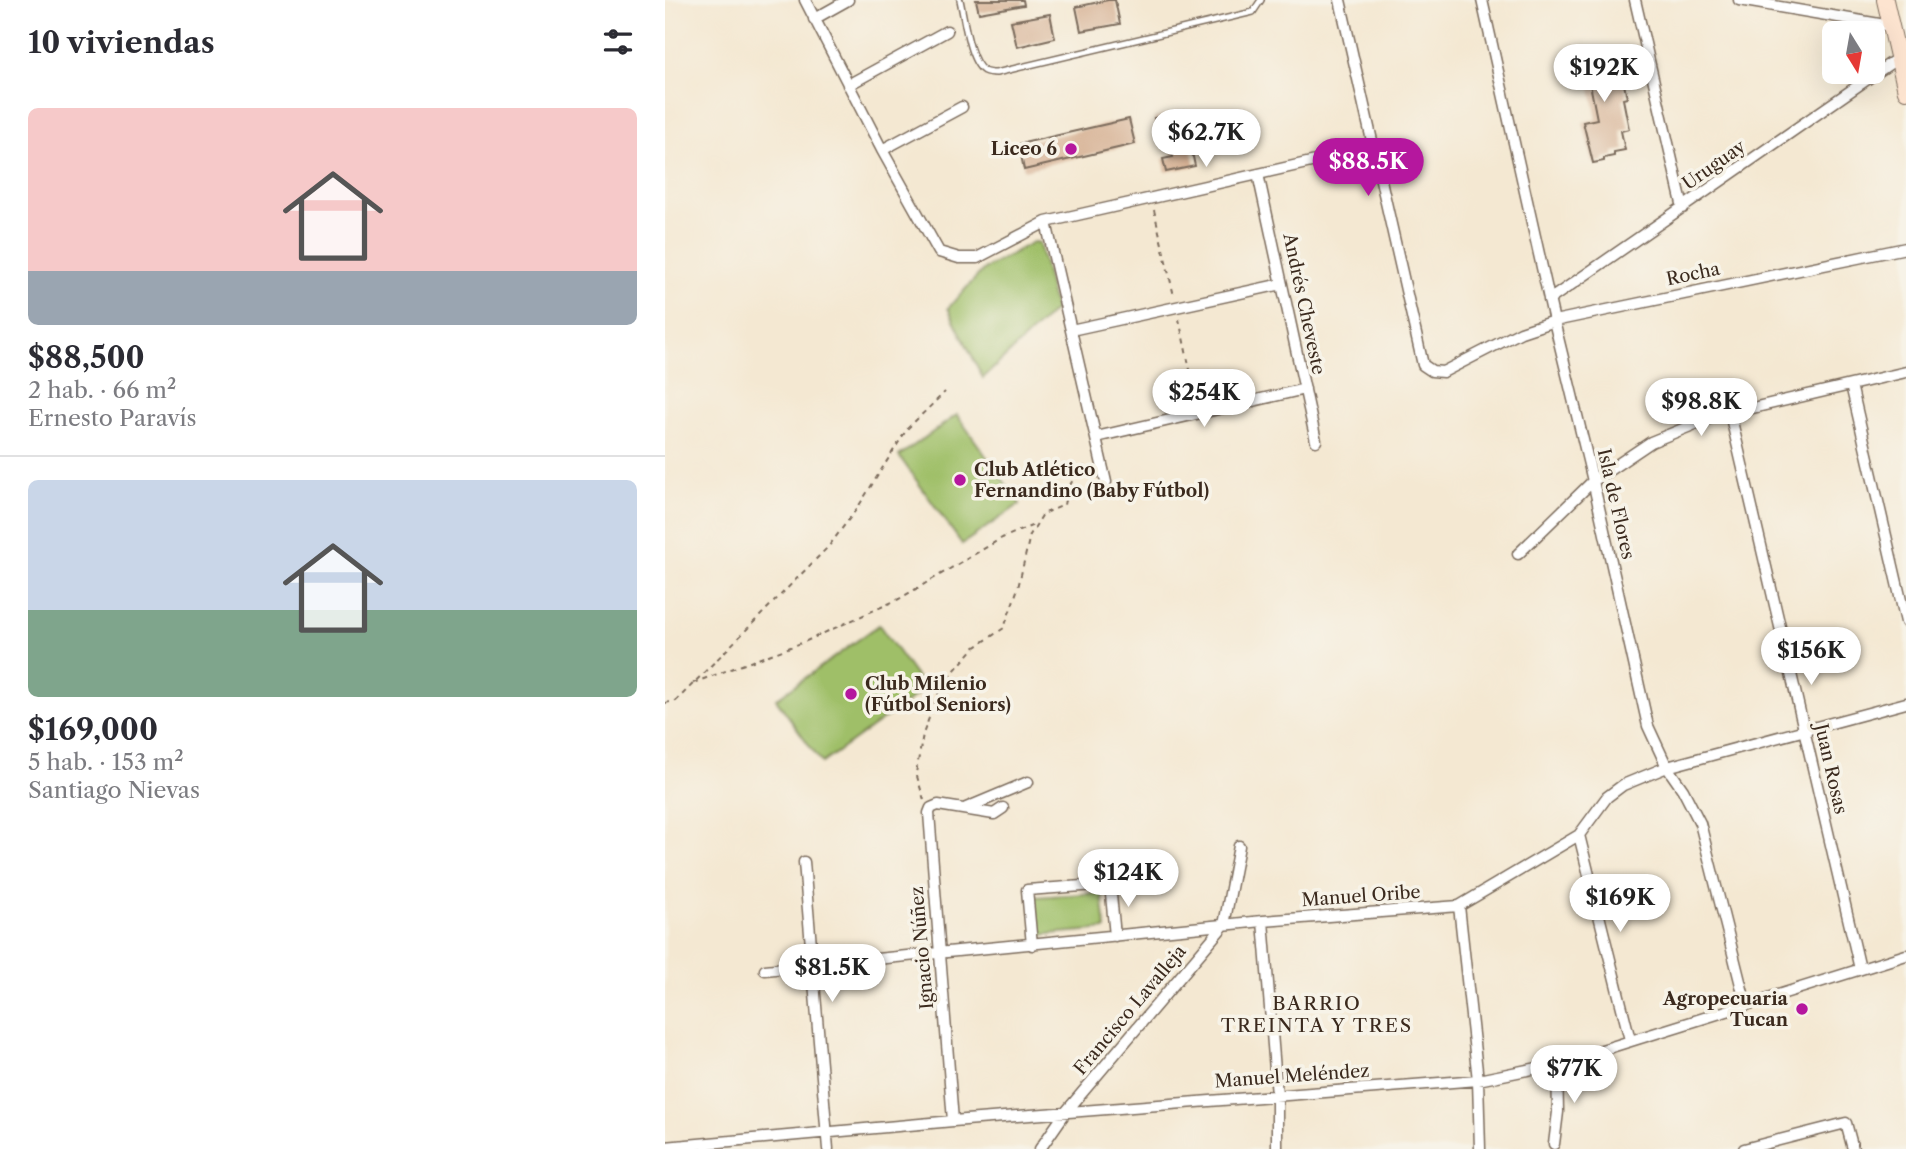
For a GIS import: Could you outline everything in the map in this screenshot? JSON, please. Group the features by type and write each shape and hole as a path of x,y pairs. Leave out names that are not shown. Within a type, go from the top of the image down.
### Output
{"street":[{"path":"804,0 939,252 959,258 977,258 1046,222 1373,148 1341,0"},
{"path":"814,19 848,0"},
{"name":"Isla de Flores","path":"1482,0 1648,726 1667,767 1700,822 1746,1005"},
{"path":"1635,0 1683,208"},
{"path":"1738,0 1891,26"},
{"path":"1885,0 1906,91"},
{"path":"848,85 947,31"},
{"name":"Uruguay","path":"1549,300 1898,58"},
{"path":"882,150 962,107"},
{"name":"Rocha","path":"1373,148 1423,365 1431,370 1443,372 1490,346 1554,321 1906,247"},
{"name":"Andrés Cheveste","path":"1258,174 1317,441"},
{"path":"1046,222 1106,481"},
{"path":"1071,330 1282,284"},
{"path":"1518,554 1593,481 1651,442 1710,418 1906,372"},
{"path":"1851,385 1906,622"},
{"path":"1096,437 1305,389"},
{"name":"Juan Rosas","path":"1730,413 1860,969"},
{"name":"Manuel Oribe","path":"765,971 1263,921 1459,906 1579,835 1607,797 1623,785 1667,767 1906,703"},
{"path":"966,808 1028,782"},
{"path":"929,813 931,808 938,805 994,814 1003,808"},
{"name":"Ignacio Núñez","path":"929,813 954,1121"},
{"path":"1579,835 1630,1040"},
{"name":"Francisco Lavalleja","path":"1040,1149 1065,1113 1224,925 1239,846"},
{"path":"804,862 828,1149"},
{"path":"1032,945 1027,890 1110,884 1115,936"},
{"path":"1459,906 1478,1080 1481,1149"},
{"path":"1263,921 1277,1095 1277,1149"},
{"name":"Manuel Meléndez","path":"665,1147 954,1121 1478,1080 1557,1064 1906,955"},
{"path":"1554,1144 1558,1112 1557,1064"},
{"path":"1744,1149 1846,1123 1853,1149"}],"lane":[{"path":"960,0 969,41 978,64 985,72 996,73 1253,12 1261,0"}],"path":[{"path":"665,703 677,701 829,546 908,429 945,392"},
{"path":"929,813 915,773 923,734 941,686 974,648 1004,628 1019,588 1030,535 1043,514 1064,505 1066,488 1079,471 1100,454"},
{"path":"691,684 804,642 899,599 1002,538 1037,524"}],"green space":[{"path":"1033,242 1039,243 1055,310 983,378 948,308 983,270"},
{"name":"Club Atlético Fernandino (Baby Fútbol)","path":"957,415 1020,504 962,544 899,456"},
{"name":"Club Milenio (Fútbol Seniors)","path":"879,625 925,689 822,763 776,699"},
{"path":"1102,893 1106,929 1038,935 1034,897"}],"building":[{"path":"976,0 1023,0 1024,5 979,13"},
{"path":"1115,0 1120,24 1081,31 1076,7"},
{"path":"1050,14 1055,38 1017,47 1011,21"},
{"path":"1582,52 1618,57 1627,98 1623,99 1629,129 1621,131 1625,150 1614,152 1614,156 1604,158 1604,161 1593,163 1583,122 1597,119 1589,79 1574,83 1571,67 1584,64"},
{"path":"1183,111 1195,166 1166,172 1163,159 1173,157 1169,139 1159,141 1154,118"},
{"path":"1129,119 1135,144 1024,170 1019,144"}],"place":[{"name":"Liceo 6","path":"1071,149"},
{"name":"Club Atlético Fernandino (Baby Fútbol)","path":"960,480"},
{"name":"Club Milenio (Fútbol Seniors)","path":"851,694"},
{"name":"Agropecuaria Tucan","path":"1802,1009"}],"district":[{"name":"BARRIO TREINTA Y TRES","path":"1317,1014"}]}
